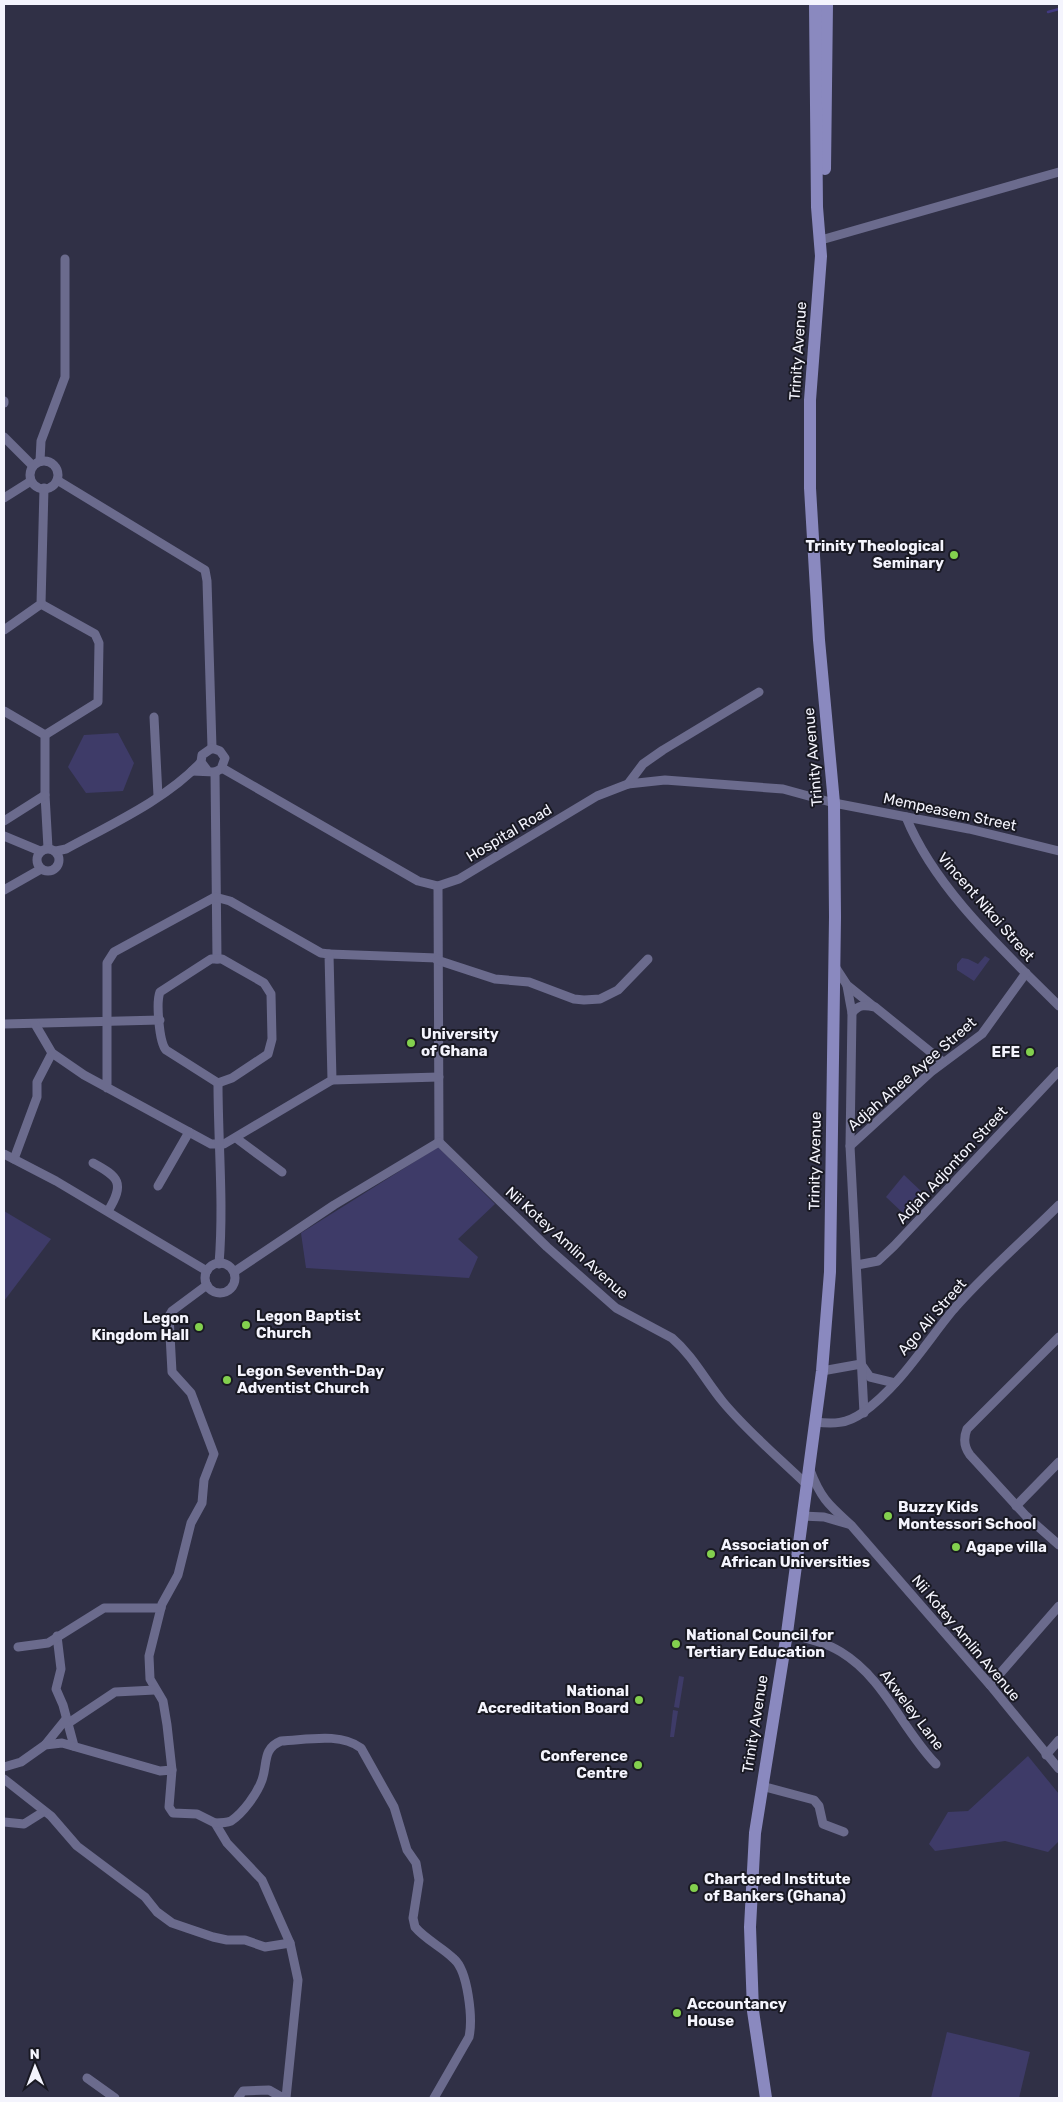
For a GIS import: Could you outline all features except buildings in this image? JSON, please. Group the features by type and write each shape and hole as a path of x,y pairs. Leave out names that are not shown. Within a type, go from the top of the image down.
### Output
{"street":[{"name":"Trinity Avenue","path":"766,2098 753,2011 750,1927 755,1833 786,1633 822,1371 830,1272 834,803 819,640 811,496 810,400 821,240 815,4"},
{"name":"Trinity Avenue","path":"819,218 825,190 826,4"},
{"path":"821,240 1059,172"},
{"path":"36,464 47,461 54,465 58,472 57,480 52,486 44,488 37,486 31,481 30,473 36,464 41,441 65,377 65,259"},
{"path":"4,437 36,464"},
{"path":"57,480 205,570 208,581 212,748"},
{"path":"4,498 31,481"},
{"path":"41,604 44,488"},
{"path":"4,630 41,604"},
{"path":"41,604 96,634 100,643 98,702 45,735"},
{"path":"628,784 643,764 650,759 759,692"},
{"path":"4,711 45,735"},
{"path":"154,717 158,796"},
{"path":"39,866 46,871 54,869 45,795 45,735"},
{"path":"4,836 51,852 66,849 158,796 192,772 201,762 204,752 212,748"},
{"path":"212,748 223,754 217,768 215,897 217,959"},
{"path":"201,762 232,772 418,881 438,886 439,1142 334,1205 234,1272"},
{"path":"192,772 217,768"},
{"name":"Hospital Road","path":"438,886 459,878 597,796 628,784 665,780 703,781 783,789 834,803"},
{"path":"4,821 45,795"},
{"name":"Mempeasem Street","path":"834,803 906,816 1059,851"},
{"name":"Vincent Nikoi Street","path":"906,816 924,857 968,911 1059,1006"},
{"path":"4,890 29,875 51,852"},
{"path":"107,1088 107,963 110,956 114,952 215,897 230,901 321,954 437,959 495,979 528,982 574,999 600,998 618,990 648,959"},
{"path":"329,954 332,1080"},
{"path":"211,959 217,959 264,983 269,988 271,994 272,1039 268,1054 232,1078 218,1083 162,1046 160,1020 159,996 164,987 211,959"},
{"path":"834,965 847,985 854,1010 850,1146 864,1413"},
{"name":"Adjah Ahee Ayee Street","path":"850,1146 943,1062 982,1034 1026,973"},
{"path":"847,985 943,1062"},
{"path":"854,1010 866,1005 875,1007"},
{"path":"4,1024 106,1023 160,1020"},
{"path":"35,1024 52,1053 84,1076 218,1146 236,1138 332,1080 439,1077"},
{"path":"14,1159 37,1098 37,1082 52,1053"},
{"name":"Adjah Adjonton Street","path":"857,1265 878,1260 894,1246 1059,1072"},
{"path":"218,1083 218,1146 222,1221 219,1264"},
{"path":"158,1186 189,1132"},
{"path":"236,1138 282,1172"},
{"name":"Nii Kotey Amlin Avenue","path":"439,1142 547,1247 616,1308 672,1338 679,1344 726,1406 806,1484"},
{"path":"4,1154 108,1211 208,1271"},
{"path":"93,1163 115,1176 118,1181 117,1192 108,1211"},
{"name":"Ago Ali Street","path":"815,1422 833,1424 850,1421 864,1413 894,1383 955,1308 1059,1205"},
{"path":"219,1264 228,1266 234,1272 233,1286 226,1292 213,1291 207,1284 208,1271 219,1264"},
{"path":"207,1284 172,1311 169,1316 172,1372 191,1393 214,1454 204,1480 202,1503 191,1523 178,1575 161,1608 149,1656 150,1679 164,1705 172,1770 169,1807 173,1813 198,1814 215,1823 227,1843 262,1880 290,1943 298,1980 285,2098 266,2090 243,2091 238,2098"},
{"path":"1059,1337 967,1429 964,1436 966,1449 970,1455 1016,1506 1059,1545"},
{"path":"822,1371 862,1364"},
{"path":"862,1364 870,1377 894,1383"},
{"path":"1016,1506 1059,1462"},
{"name":"Nii Kotey Amlin Avenue","path":"808,1465 818,1492 851,1525 990,1685 1059,1770"},
{"path":"802,1516 824,1518 851,1525"},
{"path":"990,1685 1059,1606"},
{"path":"18,1647 41,1645 104,1608 161,1608"},
{"name":"Akweley Lane","path":"786,1633 832,1647 852,1659 876,1682 923,1751 936,1764"},
{"path":"57,1636 61,1669 56,1689 63,1705 74,1746"},
{"path":"4,1767 20,1762 45,1745 67,1722 115,1692 155,1690"},
{"path":"215,1823 229,1822 242,1811 261,1783 267,1752 274,1744 282,1741 331,1738 357,1745 361,1748 394,1807 407,1850 416,1863 419,1880 413,1918 415,1927 455,1959 464,1977 471,2027 469,2037 434,2098"},
{"path":"1046,1755 1059,1740"},
{"path":"45,1745 62,1744 74,1746 160,1771 172,1770"},
{"path":"4,1779 43,1812 51,1816 77,1846 145,1896 157,1912 172,1923 213,1937 227,1940 245,1940 265,1947 290,1943"},
{"path":"762,1786 814,1800 819,1806 823,1824 844,1832"},
{"path":"4,1822 24,1824 43,1812"},
{"path":"87,2078 116,2098"}],"shaded area":[{"path":"118,733 134,763 123,791 86,793 68,767 84,735"},
{"path":"985,956 990,959 974,981 957,970 957,964 962,958 978,964"},
{"path":"438,1147 495,1204 458,1239 478,1257 469,1278 306,1268 301,1233"},
{"path":"904,1175 923,1193 903,1213 886,1197"},
{"path":"4,1211 51,1239 4,1301"},
{"path":"679,1676 684,1677 679,1708 674,1707"},
{"path":"673,1710 678,1711 674,1737 670,1737"},
{"path":"1028,1756 1059,1794 1059,1841 1048,1852 1005,1841 935,1851 929,1844 948,1812 968,1811"},
{"path":"947,2032 1030,2052 1019,2098 931,2098"}],"waterway":[{"path":"1048,12 1059,9"}],"place":[{"name":"Trinity Theological Seminary","path":"954,555"},
{"name":"University of Ghana","path":"411,1043"},
{"name":"EFE","path":"1030,1052"},
{"name":"Legon Baptist Church","path":"246,1325"},
{"name":"Legon Kingdom Hall","path":"199,1327"},
{"name":"Legon Seventh-Day Adventist Church","path":"227,1380"},
{"name":"Buzzy Kids Montessori School","path":"888,1516"},
{"name":"Agape villa","path":"956,1547"},
{"name":"Association of African Universities","path":"711,1554"},
{"name":"National Council for Tertiary Education","path":"676,1644"},
{"name":"National Accreditation Board","path":"639,1700"},
{"name":"Conference Centre","path":"638,1765"},
{"name":"Chartered Institute of Bankers (Ghana)","path":"694,1888"},
{"name":"Accountancy House","path":"677,2013"}]}
